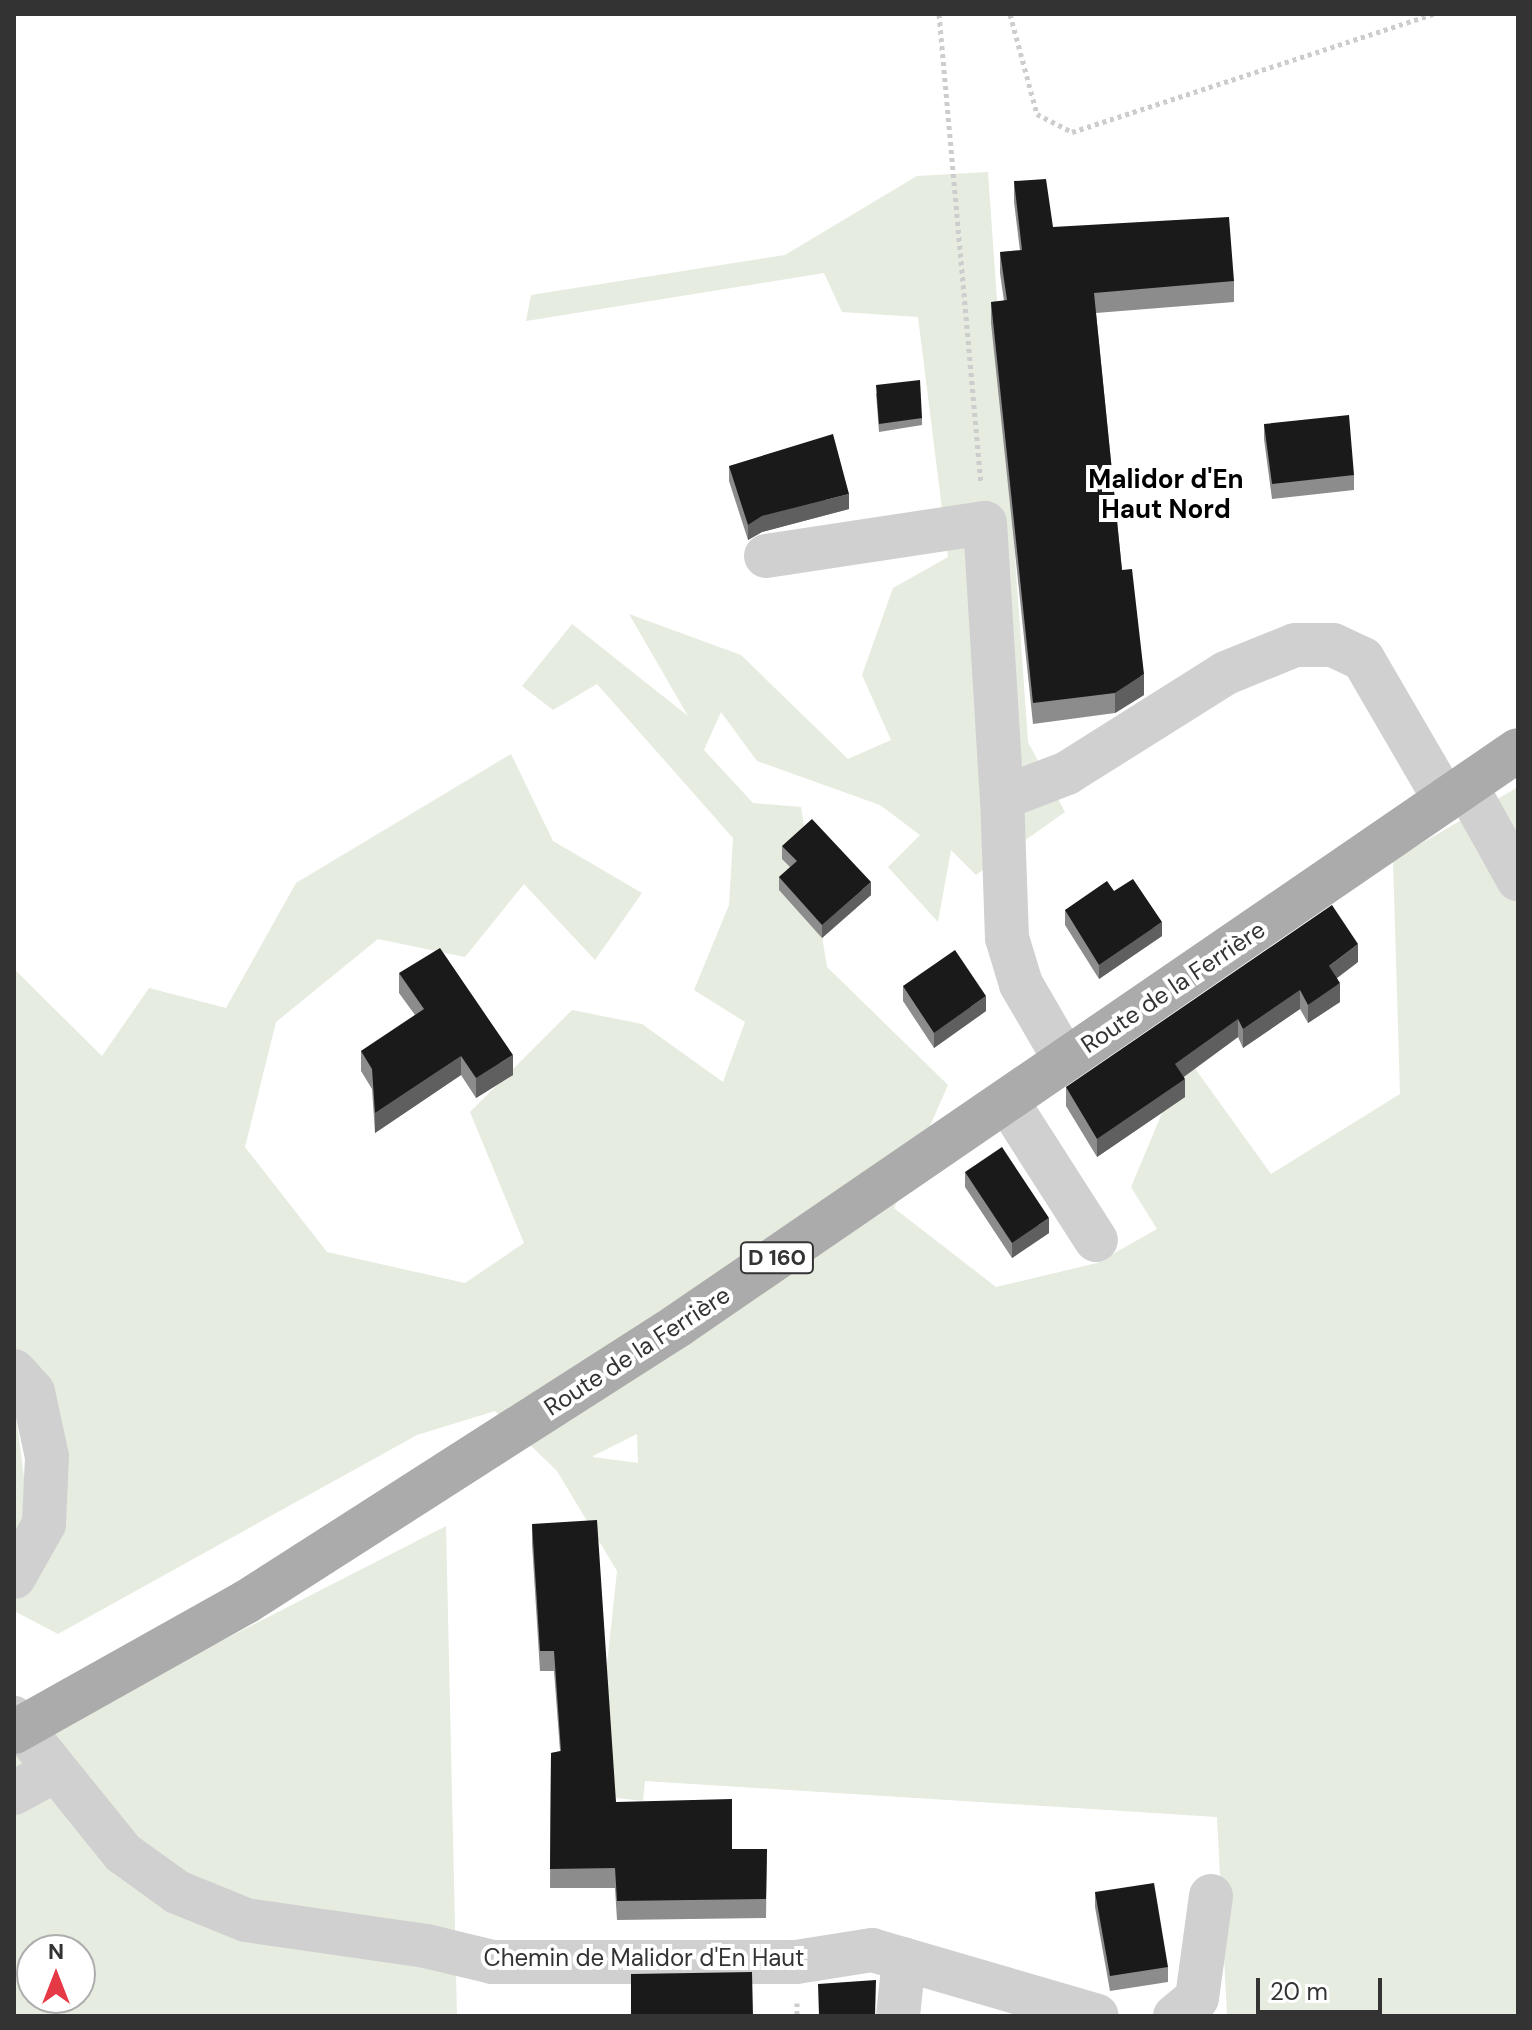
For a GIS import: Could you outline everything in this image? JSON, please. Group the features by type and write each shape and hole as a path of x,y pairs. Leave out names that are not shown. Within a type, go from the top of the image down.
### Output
{"main road":[{"name":"Route de la Ferrière","path":"17,1726 300,1567 677,1326 1518,750"}],"lane":[{"path":"766,556 985,523 1002,798 1007,938 1021,984 1065,1060"},
{"path":"1002,798 1067,773 1226,673 1295,645 1333,645 1363,659 1518,879"},
{"path":"1007,1101 1096,1240"},
{"path":"14,1371 33,1392 47,1457 44,1524 14,1577"},
{"name":"Chemin de Malidor d'En Haut","path":"17,1726 123,1853 177,1892 246,1920 426,1946 492,1962 796,1962 872,1950 1097,2016"},
{"path":"14,1793 54,1771"},
{"path":"1175,2016 1197,1998 1211,1896"},
{"path":"898,2016 904,1959"}],"path":[{"path":"939,14 985,523"},
{"path":"1010,14 1037,114 1072,132 1434,14"}],"shaded area":[{"path":"988,172 1028,742 1065,812 976,875 951,850 938,922 888,867 920,835 880,805 757,761 721,712 704,750 753,803 801,807 827,967 948,1085 894,1208 996,1287 1097,1263 1157,1229 1131,1187 1186,1056 1271,1174 1400,1094 1393,860 1518,787 1518,2016 1227,2016 1217,1817 645,1781 643,1801 593,1795 617,1571 557,1471 495,1411 417,1435 58,1634 14,1611 14,1594 54,1520 14,1356 14,969 102,1056 149,988 226,1008 296,883 511,754 553,841 642,893 595,960 524,884 465,957 378,939 276,1022 245,1147 327,1252 465,1283 524,1243 470,1112 572,1010 642,1024 723,1082 745,1022 694,990 729,905 733,838 597,684 553,710 522,686 572,624 688,716 629,614 741,655 848,759 891,740 862,675 893,588 948,557 918,317 842,312 824,273 526,321 531,295 785,255 917,176","holes":["637,1434 638,1463 593,1457 593,1456"]},
{"path":"14,1400 30,1523 14,1553"},
{"path":"446,1526 457,2016 14,2016 14,1747"}],"building":[{"path":"1046,179 1053,227 1229,217 1234,281 1094,293 1122,570 1132,569 1144,674 1115,693 1033,703 991,302 1007,300 1000,252 1022,250 1014,181"},
{"path":"920,380 922,418 879,424 876,385"},
{"path":"1349,415 1354,475 1272,484 1264,424"},
{"path":"833,434 849,494 762,516 748,525 729,466"},
{"path":"812,819 871,882 822,925 779,877 797,861 782,846"},
{"path":"1133,879 1162,922 1099,965 1065,910 1107,881 1114,891"},
{"path":"1332,905 1358,944 1329,966 1340,983 1308,1005 1300,990 1243,1029 1238,1019 1175,1064 1185,1079 1097,1139 1066,1087"},
{"path":"440,948 513,1055 476,1078 461,1056 375,1113 372,1069 361,1051 424,1009 399,973"},
{"path":"955,950 986,996 934,1033 903,986"},
{"path":"1002,1147 1049,1218 1012,1243 965,1172"},
{"path":"597,1520 616,1802 732,1799 732,1849 767,1849 766,1899 617,1901 615,1868 550,1869 551,1753 561,1751 554,1651 540,1651 532,1524"},
{"path":"1154,1883 1168,1967 1110,1976 1095,1892"},
{"path":"752,1972 753,2016 631,2016 631,1974"},
{"path":"876,1980 875,2016 819,2016 818,1984"}],"district":[{"name":"Malidor d'En Haut Nord","path":"1166,495"}]}
